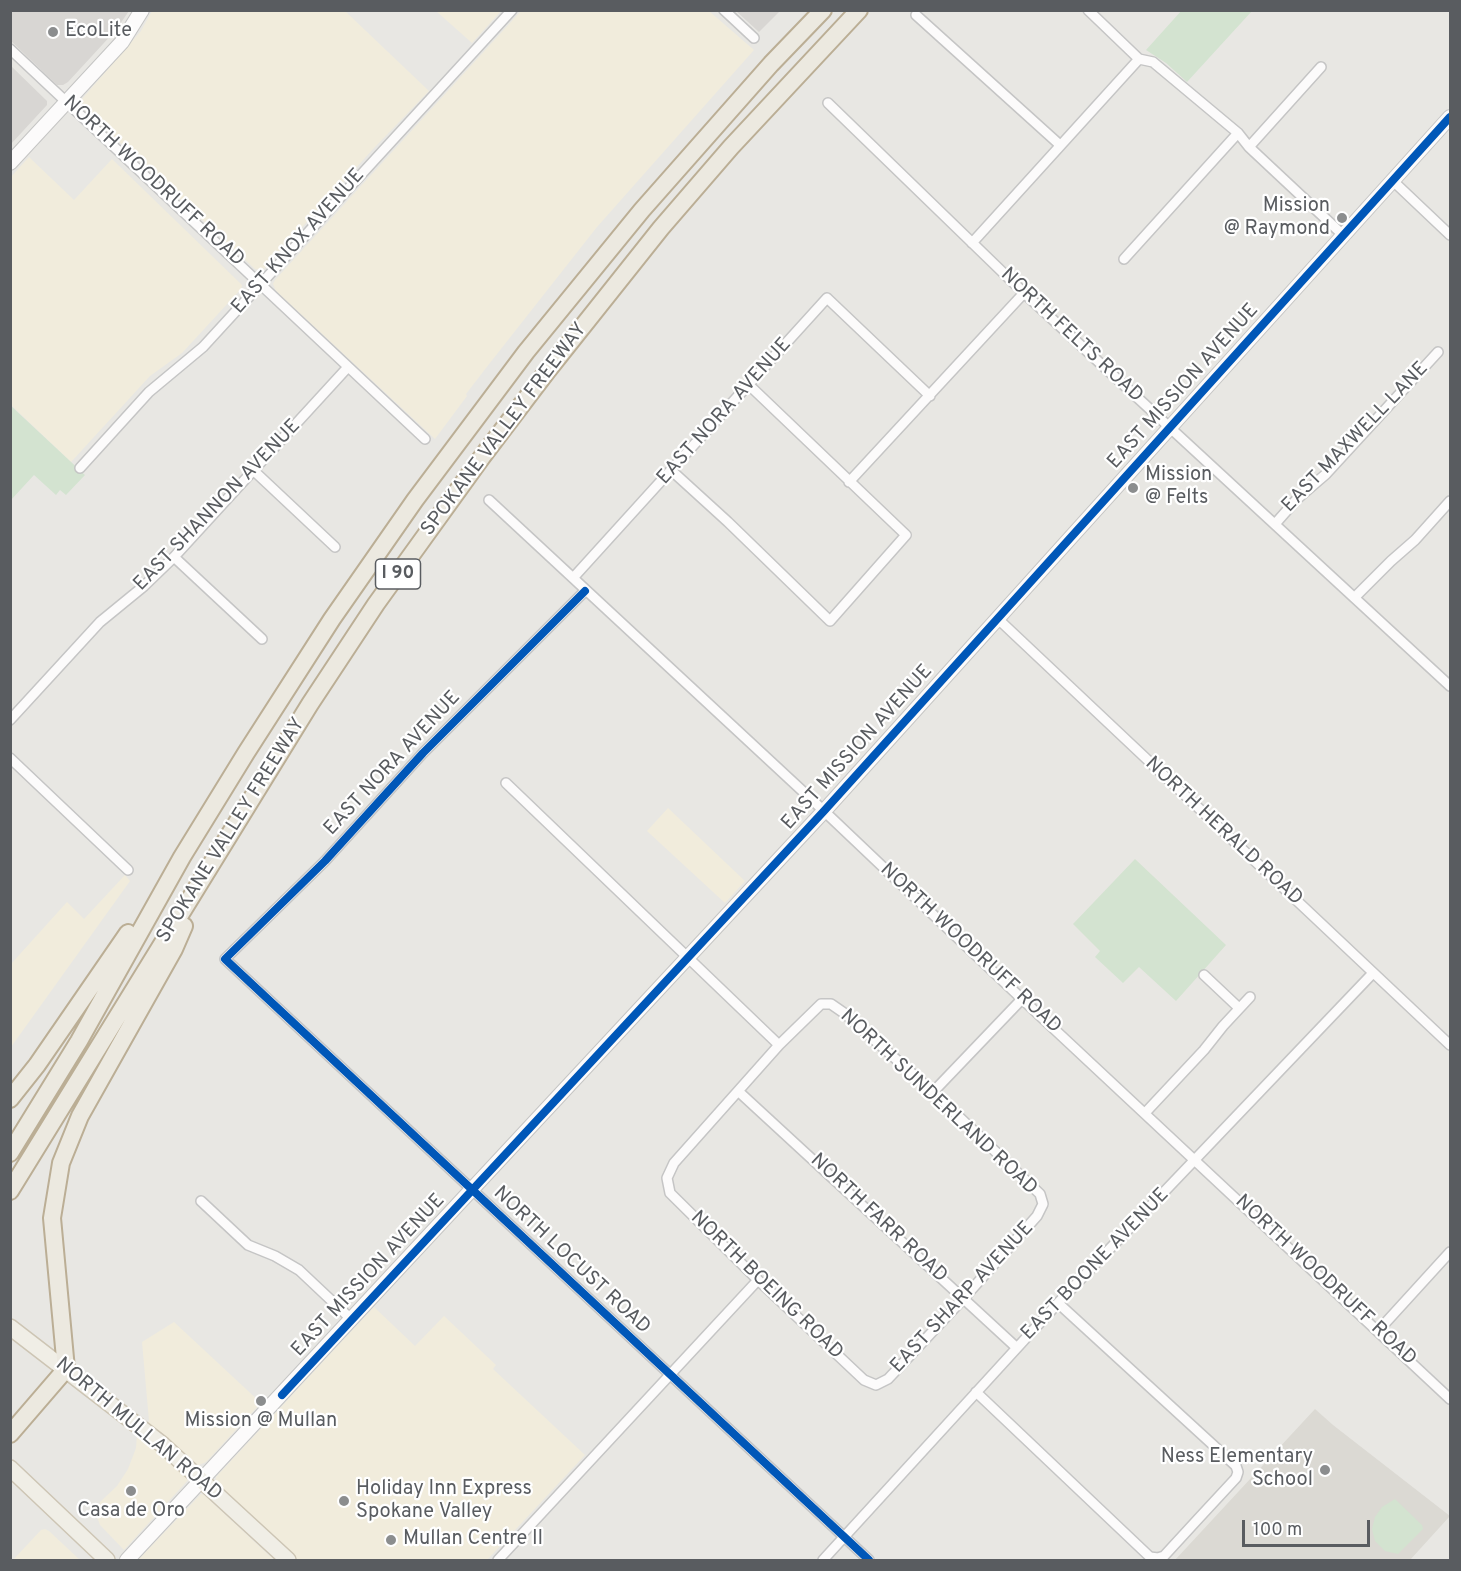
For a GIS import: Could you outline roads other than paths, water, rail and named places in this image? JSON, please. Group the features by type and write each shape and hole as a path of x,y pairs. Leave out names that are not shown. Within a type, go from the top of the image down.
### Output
{"highway":[{"name":"SPOKANE VALLEY FREEWAY","path":"10,1153 79,1041 182,856 332,619 415,500 512,370 665,183 771,64 823,10"},
{"name":"SPOKANE VALLEY FREEWAY","path":"10,1191 298,723 376,604 541,379 669,219 731,147 859,10"},
{"path":"10,1099 182,856"},
{"path":"14,1428 66,1369 52,1218 61,1163 80,1116 174,949 210,867"}],"main road":[{"name":"NORTH MULLAN ROAD","path":"10,1327 163,1445 288,1560"},
{"path":"10,1468 107,1560"}],"street":[{"path":"10,163 122,42 142,10"},
{"name":"EAST KNOX AVENUE","path":"80,468 149,392 195,355 262,284 512,10"},
{"path":"724,10 754,38"},
{"path":"1088,10 1138,59 1153,62 1238,133 1249,147 1343,235"},
{"path":"916,15 1060,145"},
{"name":"NORTH WOODRUFF ROAD","path":"10,49 425,439"},
{"path":"972,243 1138,59"},
{"path":"1249,147 1321,68"},
{"name":"NORTH FELTS ROAD","path":"828,103 1024,293 1450,686"},
{"name":"EAST MISSION AVENUE","path":"127,1560 824,811 1450,117"},
{"path":"1124,259 1238,133"},
{"path":"1392,180 1450,235"},
{"path":"849,482 1024,293"},
{"name":"EAST NORA AVENUE","path":"573,578 827,298 930,396"},
{"name":"EAST MAXWELL LANE","path":"1275,524 1297,499 1326,474 1438,352"},
{"name":"EAST SHANNON AVENUE","path":"10,720 100,622 150,581 174,557 348,367"},
{"path":"672,471 830,621 906,535 748,385"},
{"path":"253,470 335,547"},
{"name":"NORTH WOODRUFF ROAD","path":"489,501 824,811 1450,1399"},
{"path":"1355,597 1416,540 1450,501"},
{"path":"174,557 262,639"},
{"name":"EAST NORA AVENUE","path":"225,959 325,861 423,753 585,591"},
{"name":"NORTH HERALD ROAD","path":"996,618 1450,1046"},
{"path":"10,758 128,870"},
{"path":"506,783 779,1046 738,1091"},
{"name":"NORTH LOCUST ROAD","path":"225,959 869,1560"},
{"name":"EAST BOONE AVENUE","path":"823,1560 1058,1303 1373,973"},
{"path":"1204,975 1239,1008"},
{"path":"1145,1113 1250,997"},
{"path":"933,1092 1023,999"},
{"name":"NORTH SUNDERLAND ROAD","path":"779,1046 821,1004 831,1005 844,1013 933,1092 1040,1194 1043,1204"},
{"name":"NORTH BOEING ROAD","path":"738,1091 674,1163 668,1178 670,1193 864,1380 876,1385"},
{"name":"NORTH FARR ROAD","path":"738,1091 1017,1348"},
{"path":"201,1201 248,1245 275,1256 299,1270 351,1319"},
{"name":"EAST SHARP AVENUE","path":"876,1385 888,1379 964,1298 1037,1216 1043,1204"},
{"path":"1378,1331 1450,1252"},
{"path":"498,1560 758,1280"},
{"path":"976,1392 1145,1554 1153,1559 1164,1556 1236,1478 1238,1472 1234,1464 1058,1303"}],"place":[{"name":"EcoLite","path":"53,32"},
{"name":"Mission @ Raymond","path":"1342,218"},
{"name":"Mission @ Felts","path":"1133,488"},
{"name":"Mission @ Mullan","path":"261,1401"},
{"name":"Ness Elementary School","path":"1325,1470"},
{"name":"Casa de Oro","path":"131,1491"},
{"name":"Holiday Inn Express Spokane Valley","path":"344,1501"},
{"name":"Mullan Centre II","path":"391,1540"}]}
